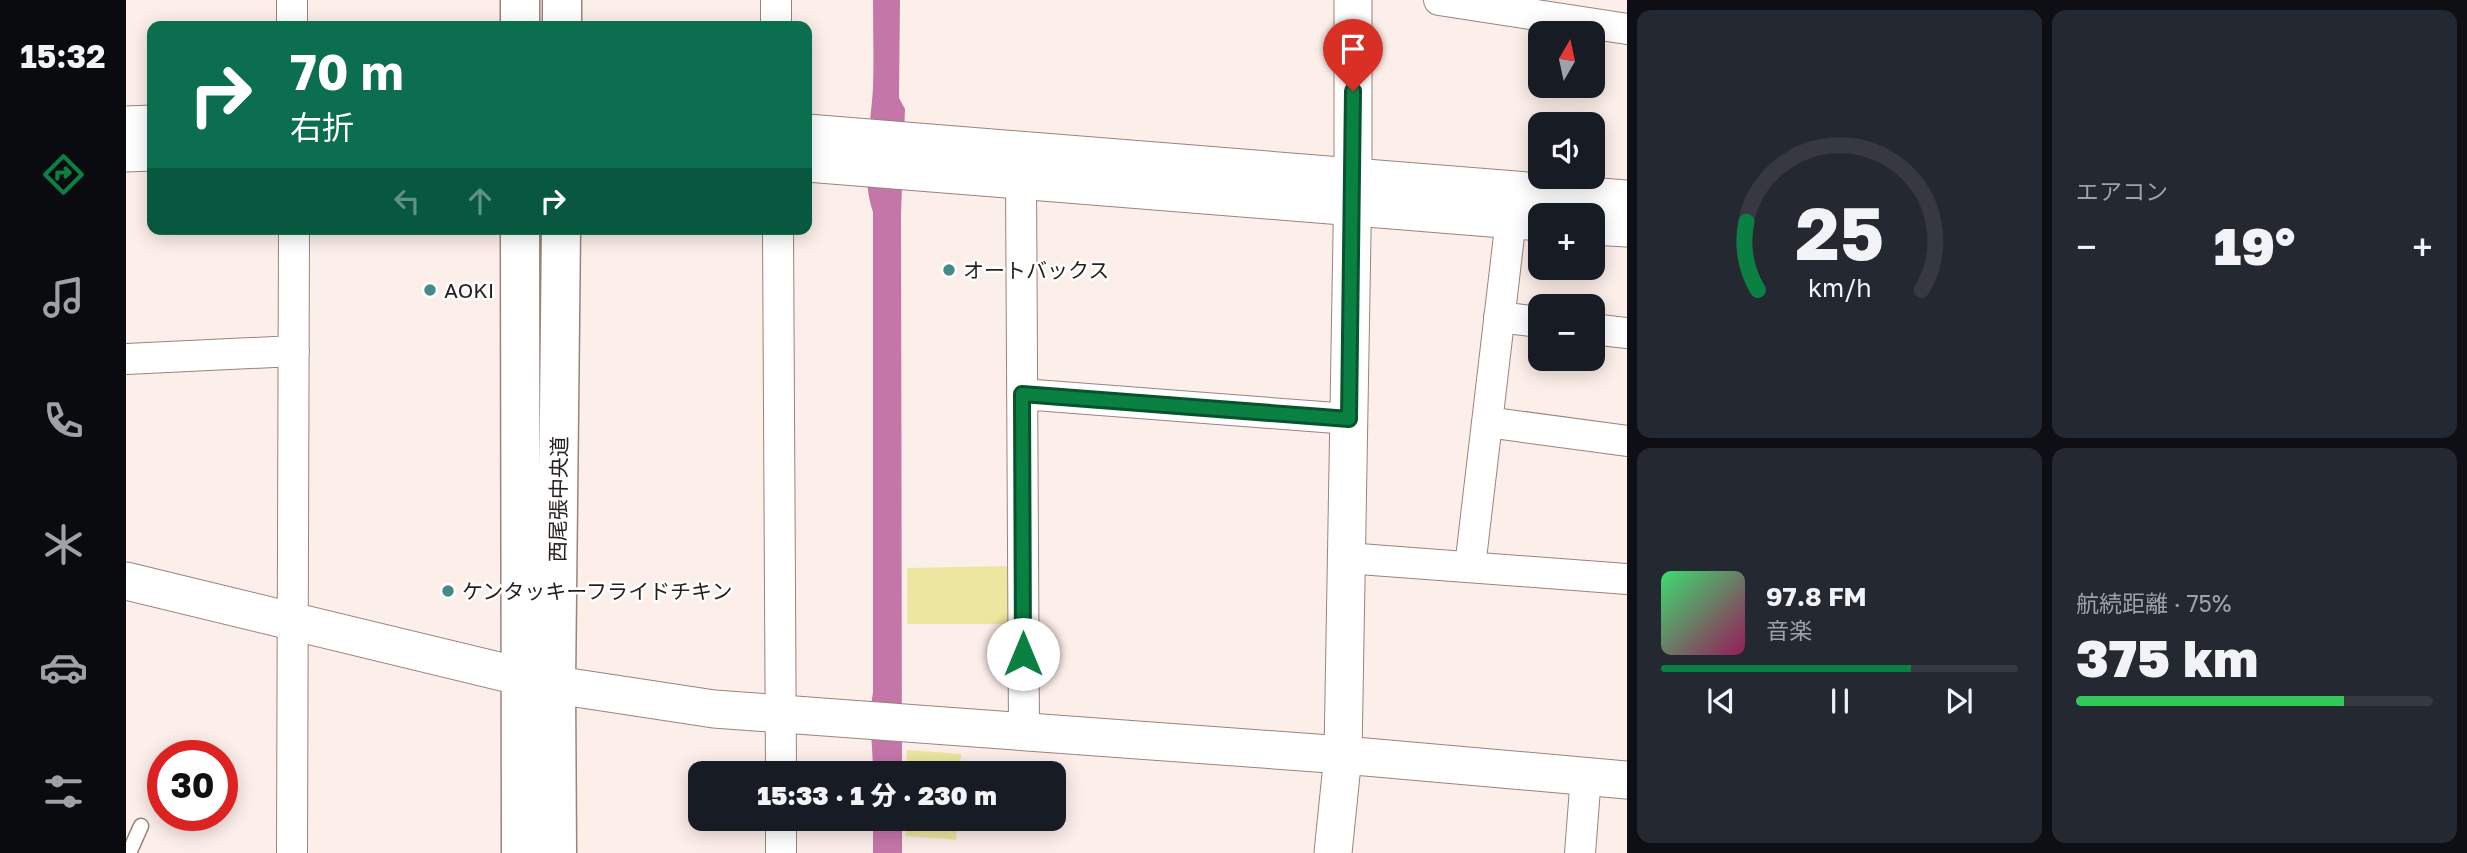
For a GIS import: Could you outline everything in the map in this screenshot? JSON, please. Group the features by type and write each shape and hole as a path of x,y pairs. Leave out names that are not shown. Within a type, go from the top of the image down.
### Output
{"main road":[{"path":"520,0 520,21"},
{"path":"562,0 562,21"},
{"name":"西尾張中央道","path":"520,235 538,680 557,853"},
{"name":"西尾張中央道","path":"521,853 538,680 561,235"}],"street":[{"path":"292,0 292,21"},
{"path":"776,0 776,21"},
{"path":"1334,853 1343,755 1353,192 1353,0"},
{"path":"1439,0 1627,29"},
{"path":"126,125 147,124"},
{"path":"812,135 865,153"},
{"path":"126,153 147,152"},
{"path":"812,162 865,153 1353,192 1526,221 1499,317 1470,567"},
{"path":"907,156 1021,180 1627,199"},
{"path":"1021,180 1024,732"},
{"path":"1605,227 1627,229"},
{"path":"292,853 293,235"},
{"path":"778,235 781,761"},
{"path":"1499,317 1528,321"},
{"path":"1605,330 1627,333"},
{"path":"126,359 294,351"},
{"path":"1022,394 1349,419"},
{"path":"1487,422 1627,441"},
{"path":"1346,558 1627,579"},
{"path":"126,581 538,680 714,709 1343,755 1627,780"},
{"path":"1580,853 1586,776"},
{"path":"781,831 781,853"}],"lane":[{"path":"130,853 141,826"}],"shaded area":[{"path":"873,0 900,0 899,98 905,109 901,213 902,761 872,761 871,733 873,212 867,182 867,150 873,87"},
{"path":"1012,566 1013,624 907,624 907,568"},
{"path":"907,750 961,754 961,761 907,761"},
{"path":"873,831 902,831 902,853 873,853"},
{"path":"906,831 956,831 956,840 906,836"}],"place":[{"name":"オートバックス","path":"949,270"},
{"name":"AOKI","path":"430,290"},
{"name":"ケンタッキーフライドチキン","path":"448,591"}],"route":[{"path":"1023,654 1022,394 1349,419 1353,91"}]}
